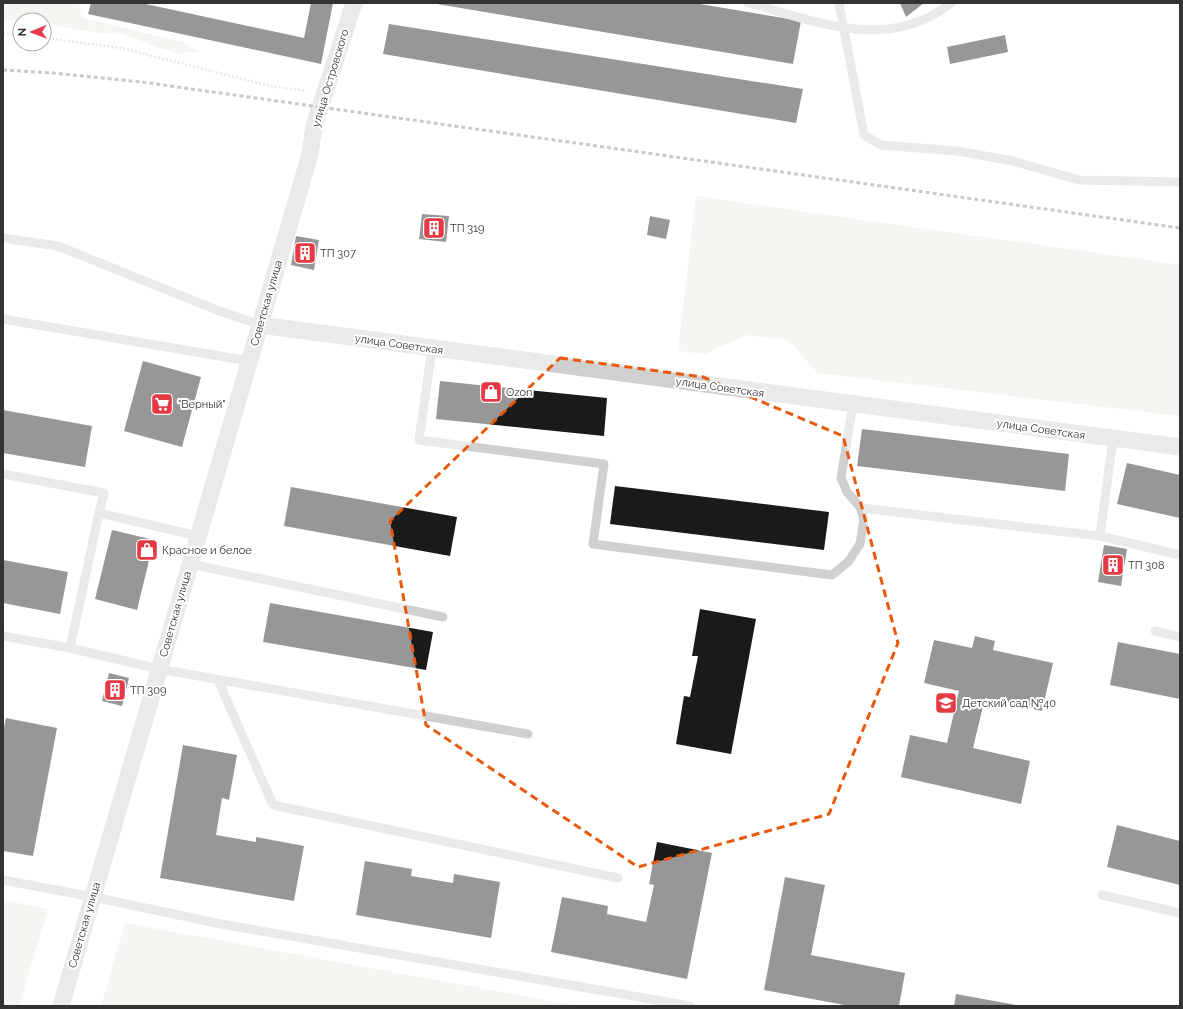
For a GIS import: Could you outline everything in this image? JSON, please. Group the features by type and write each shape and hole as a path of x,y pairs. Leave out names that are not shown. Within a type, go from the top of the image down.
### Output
{"street":[{"name":"улица Островского","path":"310,154 314,126 354,3"},
{"name":"Советская улица","path":"61,1006 310,154"},
{"name":"улица Советская","path":"260,325 1180,447"}],"lane":[{"path":"748,3 844,28 883,30 911,26 939,12 951,3"},
{"path":"839,3 864,135 881,145 957,151 1013,161 1079,180 1180,182"},
{"path":"3,238 58,246 217,310 260,325"},
{"path":"3,319 249,361"},
{"path":"432,348 419,440 604,464 593,544 832,575 848,562 860,544 864,519 860,508 847,492 841,478 853,404"},
{"path":"1100,536 1114,439"},
{"path":"3,474 104,493 70,648"},
{"path":"860,508 1100,536 1180,555"},
{"path":"99,513 198,536"},
{"path":"190,564 443,617"},
{"path":"1155,631 1180,636"},
{"path":"3,636 70,648 159,670 528,734"},
{"path":"218,680 273,805 618,878"},
{"path":"3,880 93,896 221,924 690,1006"},
{"path":"1102,895 1180,913"}],"path":[{"path":"52,39 121,48 270,86 324,94"}],"highlighted area":[{"path":"560,358 703,377 843,436 898,643 829,814 638,867 426,725 390,521"}],"shaded area":[{"path":"3,3 80,3 79,7 82,18 183,42 198,52 177,53 155,47 135,38 114,32 104,34 52,24 52,12 12,12 12,21 3,21"},
{"path":"696,196 1180,265 1180,416 818,373 788,340 746,335 705,354 678,351"},
{"path":"3,900 48,909 19,1006 3,1006"},
{"path":"125,923 578,1006 101,1006"}],"building":[{"path":"91,3 141,3 304,38 311,3 333,3 321,64 88,14"},
{"path":"431,3 694,3 801,21 793,64"},
{"path":"900,3 924,3 906,17"},
{"path":"389,24 803,89 796,123 383,54"},
{"path":"1005,35 1008,52 950,64 947,47"},
{"name":"ТП 319","path":"422,214 449,216 446,242 419,239"},
{"path":"650,216 670,220 666,239 647,235"},
{"name":"ТП 307","path":"296,236 319,240 314,270 291,265"},
{"name":"\"Верный\"","path":"143,361 201,377 182,447 124,431"},
{"path":"440,381 607,398 604,436 436,419"},
{"path":"3,410 92,426 85,467 3,453"},
{"path":"862,429 1069,454 1065,491 857,466"},
{"path":"1127,463 1180,475 1180,518 1117,504"},
{"path":"615,486 829,512 824,550 610,524"},
{"path":"291,487 457,517 450,556 284,526"},
{"path":"112,530 154,540 137,610 95,599"},
{"name":"ТП 308","path":"1104,545 1127,549 1121,586 1098,582"},
{"path":"3,560 68,572 60,614 3,603"},
{"path":"270,603 433,632 426,670 263,642"},
{"path":"700,609 756,619 731,754 676,744 684,696 690,697 698,656 692,656"},
{"path":"975,636 995,641 993,650 1053,663 1042,711 985,698 973,748 1030,761 1021,804 901,777 910,735 947,743 959,691 924,683 934,640 972,648"},
{"path":"1118,642 1180,654 1180,699 1110,685"},
{"name":"ТП 309","path":"109,673 129,678 122,706 102,701"},
{"path":"6,718 57,728 33,856 3,851 3,732"},
{"path":"183,745 237,755 229,800 222,798 216,835 256,842 256,837 304,846 294,901 160,878"},
{"path":"1117,825 1180,841 1180,885 1107,867"},
{"path":"657,842 712,853 687,979 551,952 562,897 608,906 607,914 646,922 654,885 649,884"},
{"path":"365,861 412,869 411,876 453,883 454,874 500,882 491,938 356,915"},
{"path":"785,877 825,885 811,955 905,973 899,1006 850,1006 764,990"},
{"path":"956,994 1016,1005 1016,1006 954,1006"}],"railway":[{"path":"3,70 53,73 142,82 1180,228"}],"place":[{"name":"ТП 319","path":"434,228"},
{"name":"ТП 307","path":"305,253"},
{"name":"Ozon","path":"491,392"},
{"name":"\"Верный\"","path":"162,404"},
{"name":"Красное и белое","path":"147,550"},
{"name":"ТП 308","path":"1113,565"},
{"name":"ТП 309","path":"115,690"},
{"name":"Детский сад №40","path":"946,703"}]}
